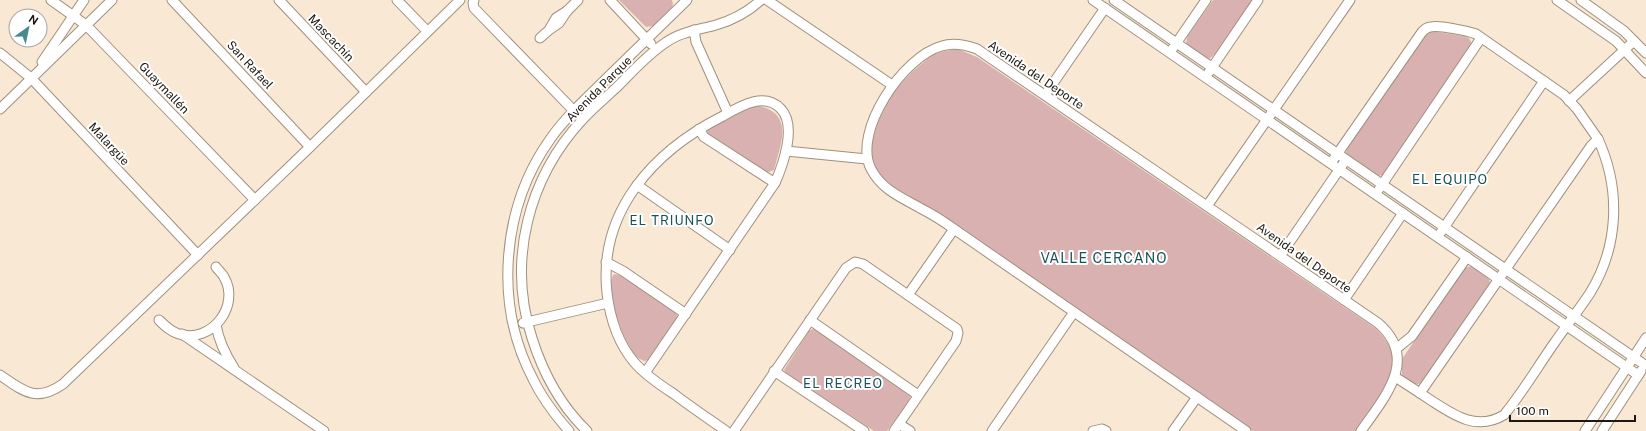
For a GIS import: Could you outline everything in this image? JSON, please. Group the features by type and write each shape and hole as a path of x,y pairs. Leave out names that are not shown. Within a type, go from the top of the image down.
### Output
{"street":[{"name":"Guaymallén","path":"51,0 86,25 255,200"},
{"path":"31,78 84,0"},
{"path":"0,109 112,0"},
{"name":"San Rafael","path":"172,0 310,147"},
{"name":"Mascachín","path":"279,0 366,92"},
{"path":"397,0 427,32"},
{"path":"0,375 21,390 32,394 41,394 56,389 198,255 460,0"},
{"path":"540,38 559,23 567,11 578,0"},
{"path":"610,0 656,49"},
{"name":"Avenida Parque","path":"587,431 570,411 546,375 527,322 521,256 529,212 540,182 558,152 583,119 656,49 671,38 735,18 753,7 760,0"},
{"path":"767,0 892,85"},
{"path":"1093,0 1638,375"},
{"path":"1114,0 1646,364 1602,431"},
{"path":"1170,52 1206,0"},
{"path":"1206,77 1258,0"},
{"path":"1207,206 1350,0"},
{"path":"1557,0 1607,34 1625,50 1646,73"},
{"path":"1581,0 1615,24 1646,53"},
{"name":"Avenida Parque","path":"569,431 545,400 532,378 518,344 510,301 508,269 509,243 514,218 520,198 534,164 552,136 574,111 683,1"},
{"path":"474,4 583,119"},
{"path":"1045,95 1105,8"},
{"path":"1331,163 1425,29 1432,26 1466,31 1481,38 1544,81 1577,109 1598,139 1608,164 1612,180 1615,206 1613,229 1608,251 1600,273 1590,293 1504,415 1495,421 1480,424 1464,421 1395,377"},
{"path":"694,30 696,42 728,113"},
{"path":"1375,194 1481,38"},
{"path":"1569,101 1634,41"},
{"name":"Avenida del Deporte","path":"867,159 866,151 870,132 877,114 892,85 905,69 924,55 941,46 956,44 977,50 1045,95 1383,328 1396,349 1398,365 1395,377 1388,393 1361,431"},
{"name":"Malargüe","path":"0,53 31,78 198,255"},
{"path":"1438,236 1544,81"},
{"path":"645,373 775,183 786,151 788,138 785,114 775,105 763,101 756,101 728,113 699,129 667,152 637,185 617,219 612,233 606,262 606,281 611,317 622,343 635,363 645,373 726,431"},
{"path":"699,129 704,137 775,183"},
{"path":"1420,393 1500,279 1590,146 1598,139"},
{"path":"786,151 867,159 875,176 887,190 931,214 954,229 1246,431"},
{"path":"1280,256 1346,160"},
{"path":"637,185 730,250"},
{"path":"1344,300 1403,213"},
{"path":"908,295 954,229"},
{"path":"1396,349 1412,336 1467,257"},
{"path":"606,262 623,271 686,314"},
{"path":"734,431 846,268 855,262 863,264 957,329 958,333 956,341 896,427 910,431"},
{"path":"159,320 167,329 192,336 205,332 216,325 224,315 228,302 228,289 224,277 216,267"},
{"path":"514,326 608,303"},
{"path":"992,431 1074,312"},
{"path":"810,320 918,395"},
{"path":"216,325 218,338 222,349 235,370"},
{"path":"182,334 324,431"},
{"path":"1585,431 1646,338"},
{"path":"774,371 864,431"},
{"path":"1173,431 1197,397"},
{"path":"1093,431 1102,429 1106,431"}],"shaded area":[{"path":"619,0 672,0 673,4 672,7 653,26 646,27"},
{"path":"1213,0 1253,0 1215,54 1209,59 1186,45 1187,37"},
{"path":"1430,31 1464,36 1469,38 1472,44 1384,175 1376,176 1347,156 1347,147 1425,35"},
{"path":"952,49 960,50 977,57 1375,328 1386,340 1391,350 1393,366 1384,391 1357,431 1253,431 927,209 887,187 873,165 870,150 878,122 892,93 912,72 932,55"},
{"path":"759,106 770,110 777,116 781,123 782,132 774,170 766,173 710,137 707,133 708,129 751,107"},
{"path":"1472,266 1488,277 1491,285 1422,383 1416,384 1410,382 1402,375 1402,359 1464,268"},
{"path":"614,274 623,276 674,310 677,315 677,320 648,360 644,361 638,358 627,342 622,330 613,304 611,291 611,281"},
{"path":"817,329 910,396 910,399 887,431 874,431 786,373 784,370 809,331"}],"district":[{"name":"EL EQUIPO","path":"1450,179"},
{"name":"EL TRIUNFO","path":"672,220"},
{"name":"VALLE CERCANO","path":"1104,258"},
{"name":"EL RECREO","path":"843,383"}]}
